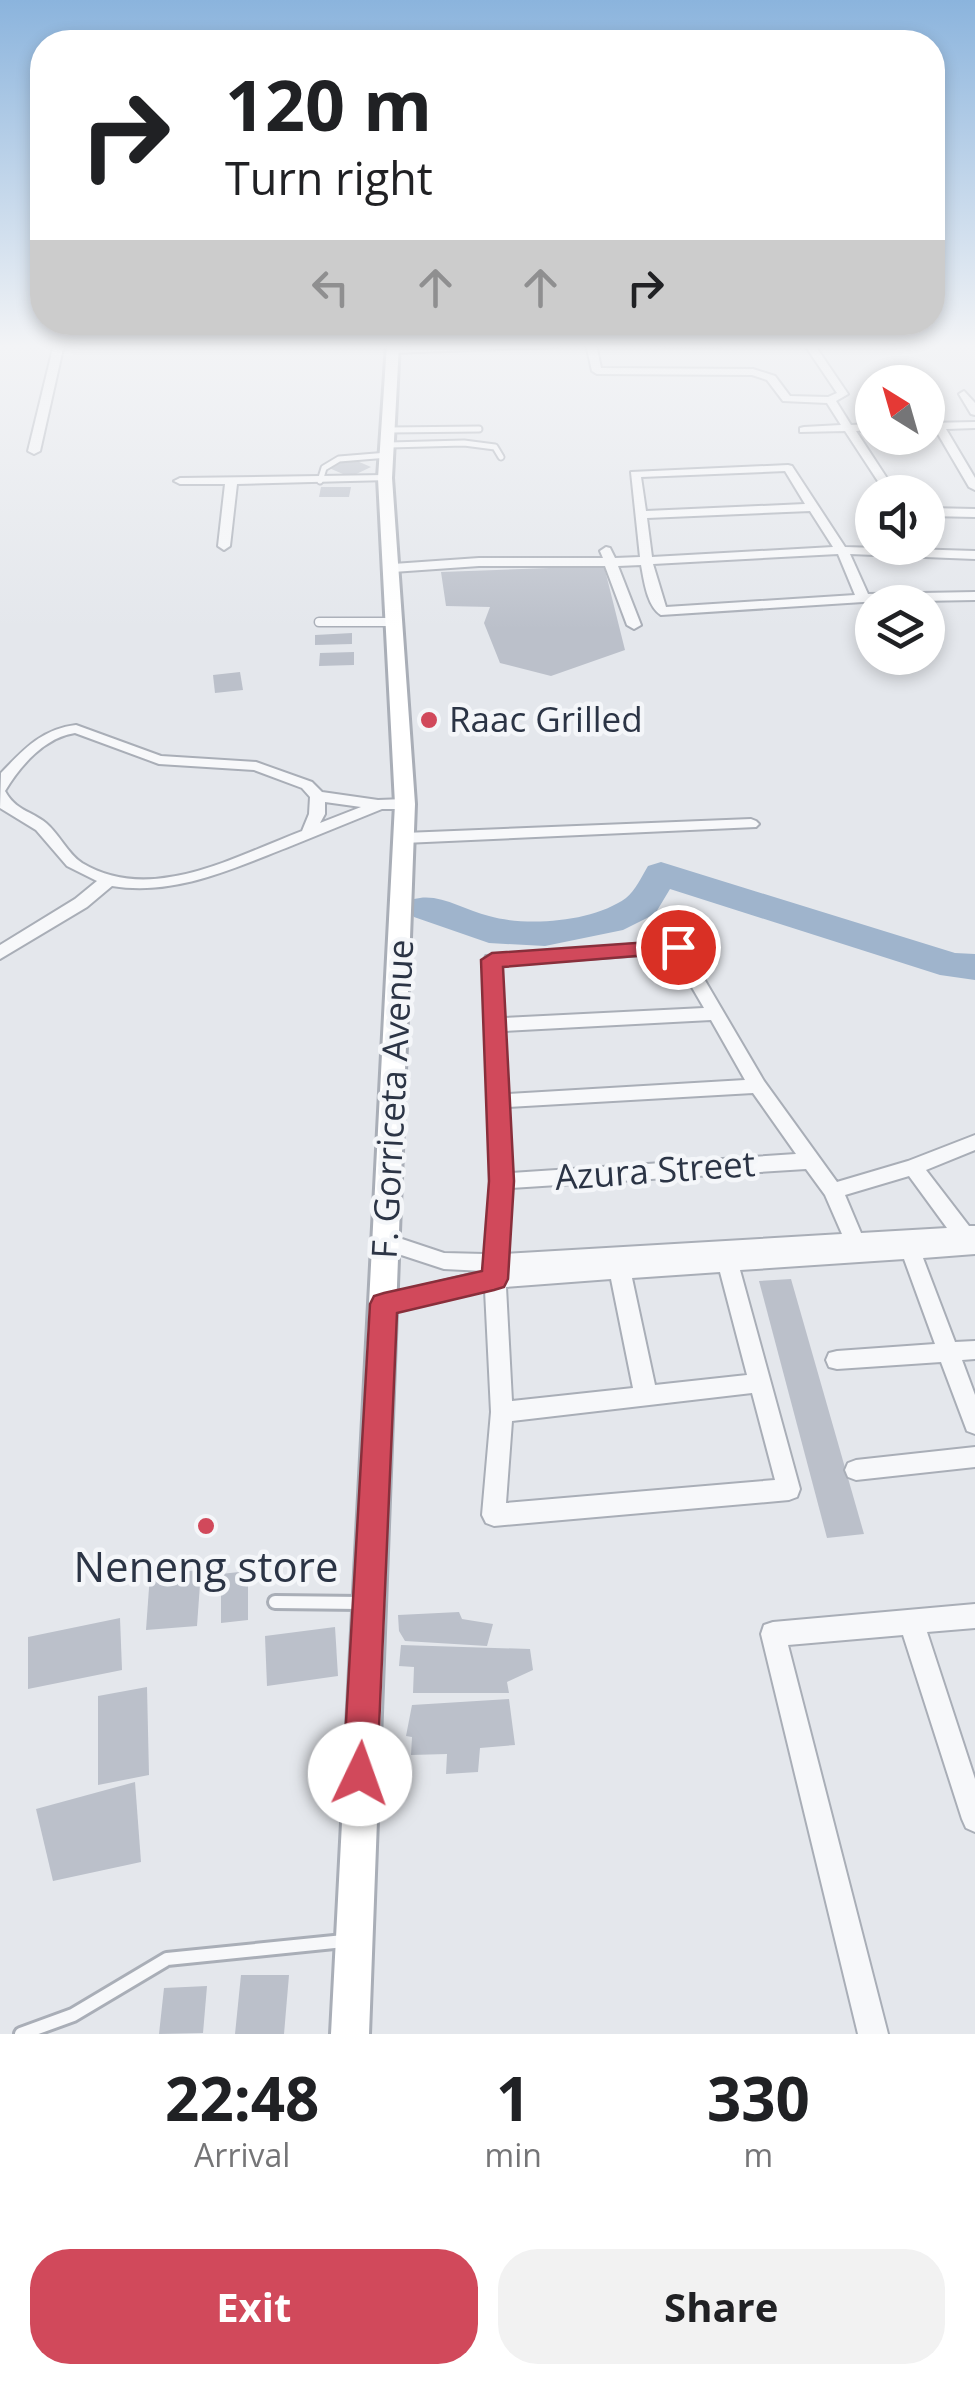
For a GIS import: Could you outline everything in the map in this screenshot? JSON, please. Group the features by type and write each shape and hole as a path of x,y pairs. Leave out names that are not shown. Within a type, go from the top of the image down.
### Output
{"main road":[{"name":"F. Gorriceta Avenue","path":"350,2034 406,804 385,478 389,439"}],"street":[{"path":"34,451 37,439"},
{"path":"857,439 879,475"},
{"path":"945,442 975,486"},
{"path":"855,598 661,611 646,566 649,559 644,515 635,474 788,468 841,551 856,585"},
{"path":"180,481 385,478"},
{"path":"224,546 231,483"},
{"path":"644,515 814,507"},
{"path":"945,512 975,513"},
{"path":"393,565 466,560 471,568 486,568 610,558 841,551 975,555"},
{"path":"610,558 634,625"},
{"path":"945,600 972,600"},
{"path":"378,805 182,880 139,887 106,882 74,865 42,828 2,802 0,791 6,776 40,741 76,729 174,764 256,766 306,784 318,796 378,805 406,804"},
{"path":"308,834 317,814 318,796"},
{"path":"404,838 751,824"},
{"path":"0,953 82,903 106,882"},
{"path":"728,1266 789,1489 497,1516 492,1510 502,1412 494,1271 502,1181 492,960 678,947 758,1086 832,1190 859,1249"},
{"path":"496,1025 715,1014"},
{"path":"498,1101 758,1086"},
{"path":"832,1190 913,1166 975,1142"},
{"name":"Azura Street","path":"502,1181 809,1161"},
{"path":"913,1166 972,1240"},
{"path":"387,1242 494,1271 620,1271 728,1266 859,1249 911,1252 972,1240"},
{"path":"384,1304 494,1271 972,1240"},
{"path":"911,1252 975,1424"},
{"path":"620,1271 646,1396"},
{"path":"837,1360 975,1350"},
{"path":"502,1412 760,1383"},
{"path":"856,1470 975,1456"},
{"path":"874,2034 773,1634 975,1616"},
{"path":"911,1622 975,1819"}],"lane":[{"path":"320,480 324,468 338,459 415,439"},
{"path":"389,443 476,443 494,447 501,457"},
{"path":"319,622 397,622"},
{"path":"275,1602 368,1604"},
{"path":"22,2034 73,2014 167,1959 354,1940"}],"building":[{"path":"350,458 371,467 350,477 329,468"},
{"path":"321,487 351,487 349,497 319,497"},
{"path":"604,566 625,650 551,676 500,663 484,623 490,607 446,606 441,572"},
{"path":"352,633 352,644 315,645 315,635"},
{"path":"354,652 354,665 319,666 320,653"},
{"path":"240,672 243,690 215,693 213,675"},
{"path":"791,1279 864,1534 827,1538 759,1281"},
{"path":"201,1570 197,1626 146,1630 150,1574"},
{"path":"248,1571 248,1620 221,1623 221,1574"},
{"path":"459,1612 462,1619 493,1624 487,1646 405,1641 399,1631 398,1615"},
{"path":"120,1618 122,1670 28,1689 28,1637"},
{"path":"335,1627 338,1676 267,1686 265,1636"},
{"path":"401,1645 530,1649 533,1670 507,1682 509,1693 413,1693 414,1667 399,1666"},
{"path":"147,1687 149,1775 98,1785 98,1696"},
{"path":"509,1699 515,1745 480,1748 478,1772 446,1774 447,1754 411,1755 412,1737 406,1736 412,1705"},
{"path":"135,1782 141,1862 53,1881 36,1809"},
{"path":"241,1975 289,1975 284,2034 235,2034"},
{"path":"207,1986 203,2033 159,2034 164,1988"}],"waterway":[{"path":"427,908 489,930 545,933 610,921 642,905 661,874 954,966 975,967"}],"place":[{"name":"Raac Grilled","path":"429,720"},
{"name":"Neneng store","path":"206,1526"}],"route":[{"path":"360,1774 384,1304 454,1285 494,1279 502,1181 492,960 678,947"}]}
